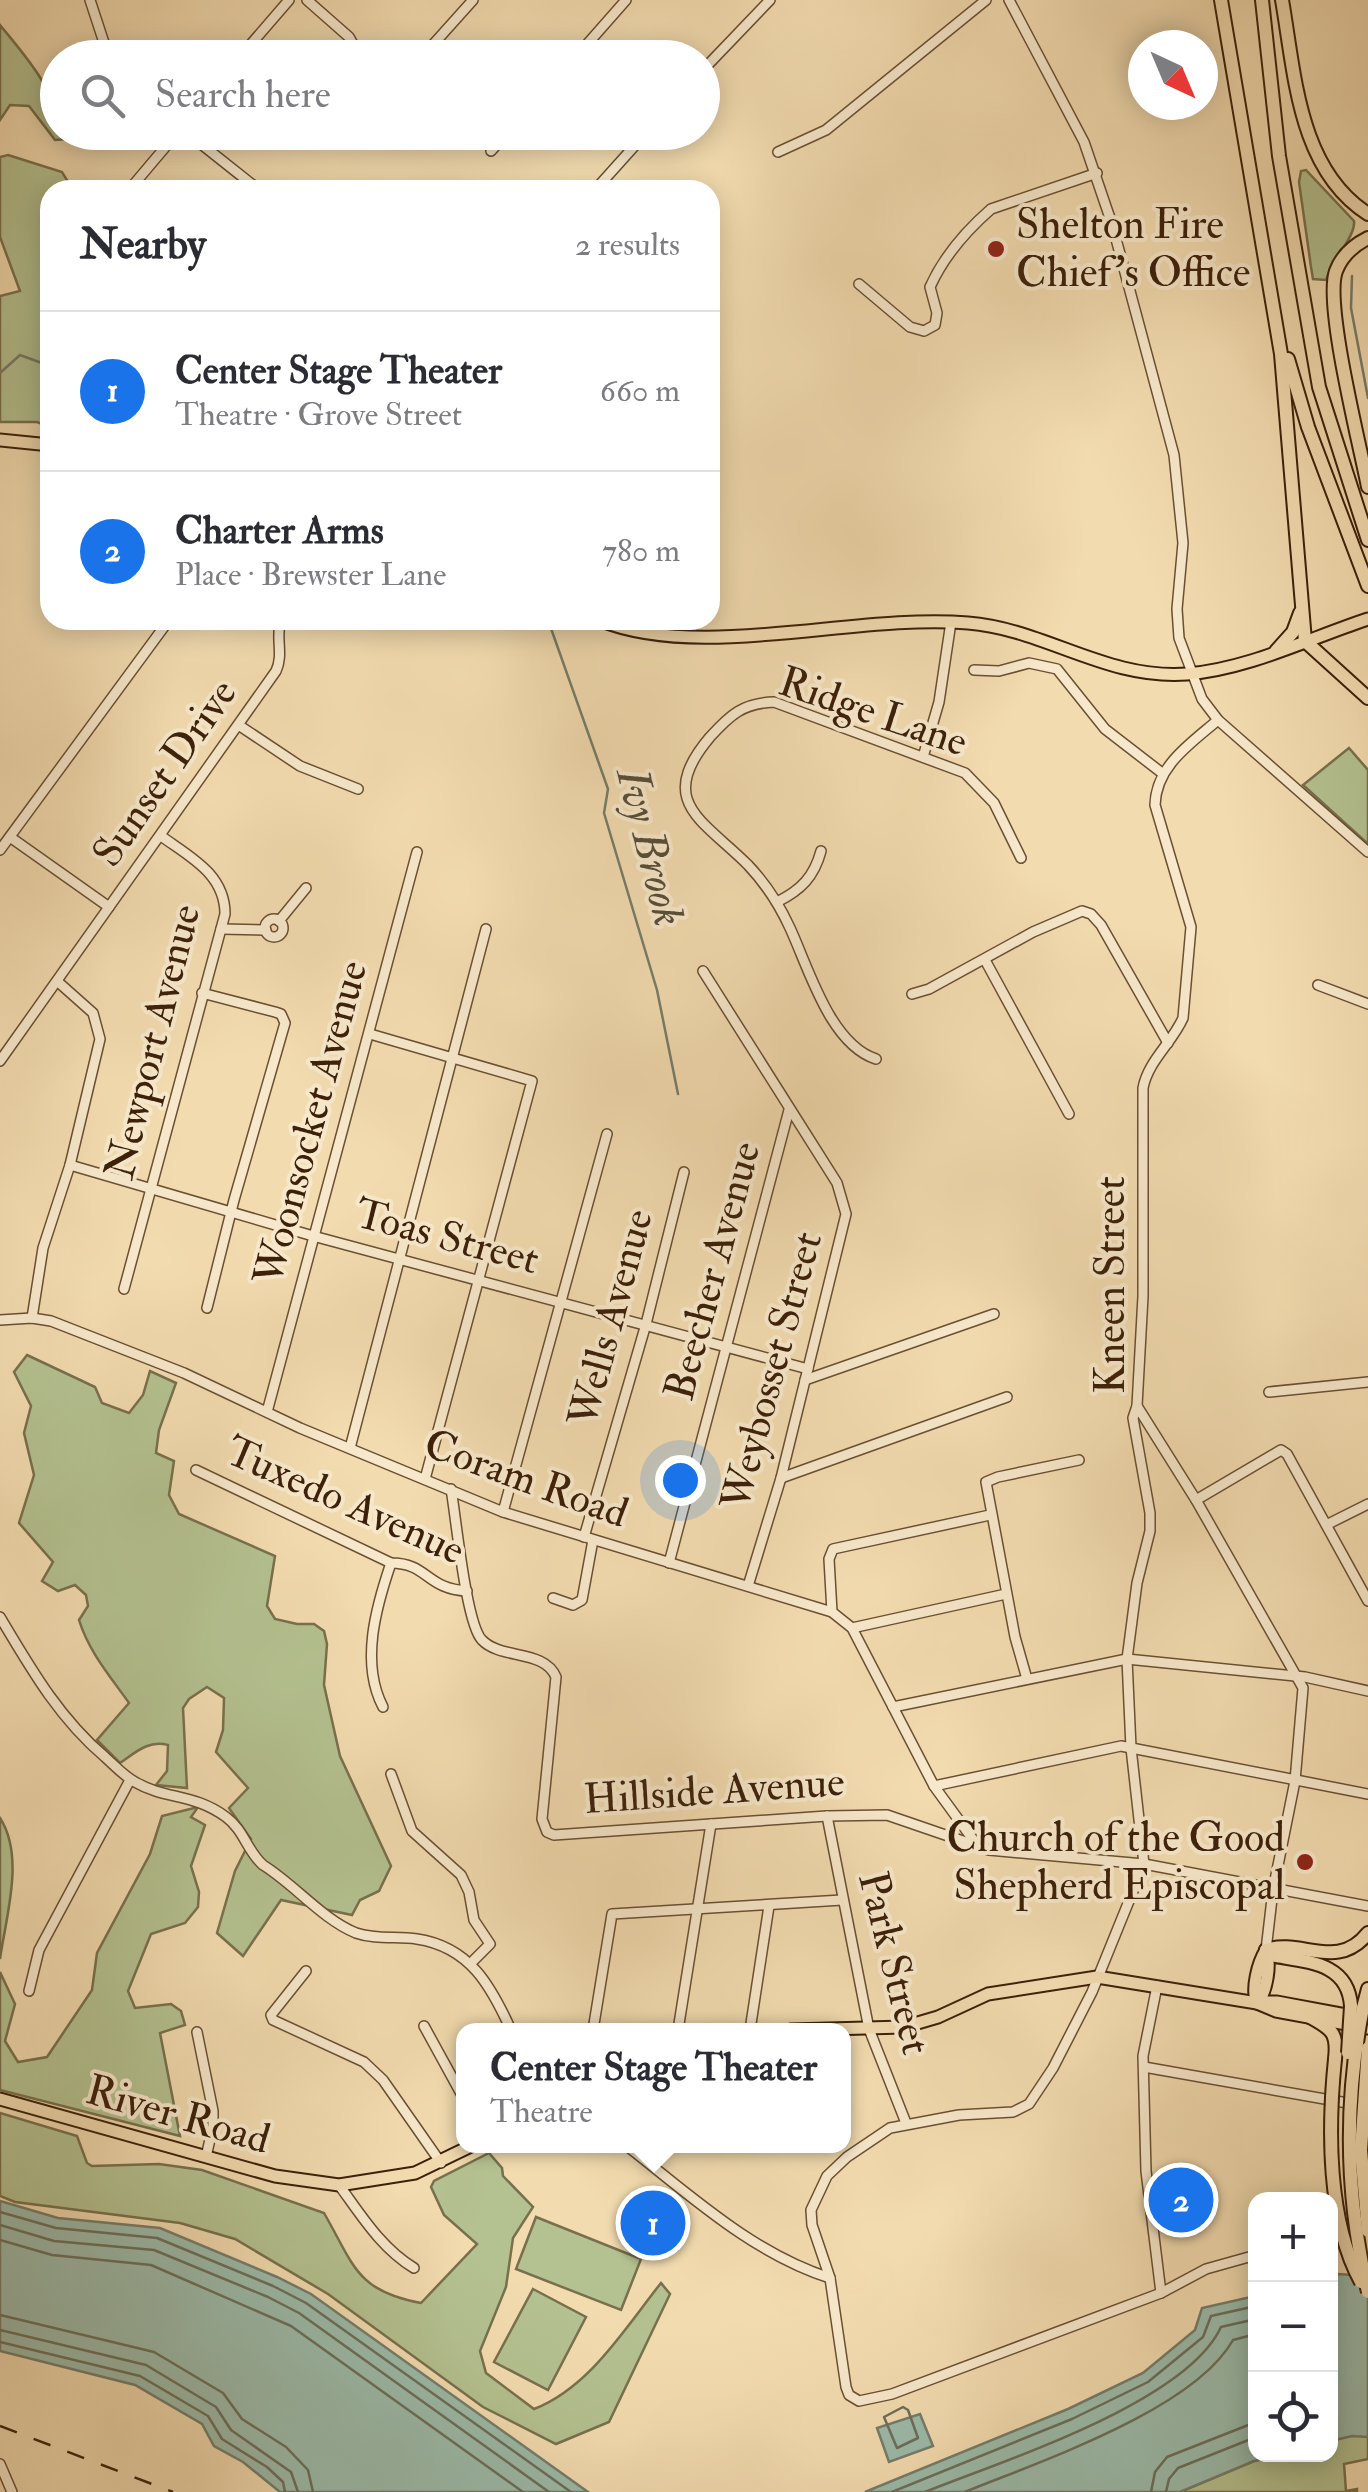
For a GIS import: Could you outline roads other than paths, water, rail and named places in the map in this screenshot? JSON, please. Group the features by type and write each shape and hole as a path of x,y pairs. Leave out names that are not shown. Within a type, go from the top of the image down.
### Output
{"highway":[{"path":"1221,0 1285,388 1305,641 1368,698"},
{"path":"1262,0 1280,156 1320,388 1368,540"},
{"path":"1282,0 1308,135 1328,174 1368,214"},
{"path":"1368,238 1354,246 1335,272 1332,303 1368,487"},
{"path":"1268,284 1308,427 1368,586"},
{"path":"1276,651 1293,632 1302,606"},
{"path":"1361,2011 1335,1971 1270,1955 1266,1950 1278,1947 1325,1954 1344,1950 1368,1934"},
{"path":"1368,1989 1344,2095 1350,2121 1354,2211 1368,2294"},
{"path":"1310,2018 1333,2030 1337,2039 1330,2124 1333,2174 1351,2262 1368,2294"},
{"path":"1368,2048 1362,2150 1368,2230"}],"main road":[{"path":"0,440 40,444"},
{"path":"638,630 679,636 951,622 1004,629 1128,671 1191,674 1276,651 1368,619"},
{"name":"Kneen Street","path":"1257,2003 1254,1997 1260,1960 1266,1950"},
{"path":"851,2029 921,2023 988,1994 1098,1977 1257,2003 1368,2028"},
{"path":"1257,2003 1361,2011"},
{"name":"River Road","path":"0,2098 275,2176 339,2186 384,2181 441,2163 459,2153"}],"street":[{"path":"90,0 103,40"},
{"path":"255,40 290,0"},
{"path":"307,0 351,40"},
{"path":"436,40 472,0"},
{"path":"591,40 626,0"},
{"path":"720,51 770,0"},
{"path":"778,152 826,130 986,0"},
{"path":"1009,0 1070,111 1097,173 1174,456 1183,543 1176,609 1191,674 1202,699 1218,720 1368,852"},
{"path":"137,180 163,150"},
{"path":"209,150 246,180"},
{"path":"604,180 631,150"},
{"path":"859,284 910,327 924,332 935,326 938,313 930,287 936,272 990,209 1097,173"},
{"path":"922,757 939,702 951,622"},
{"path":"0,850 162,630"},
{"name":"Sunset Drive","path":"0,1062 240,726 280,662 277,630"},
{"path":"974,670 996,672 1029,663 1057,669 1105,729 1162,773 1218,720"},
{"name":"Ridge Lane","path":"876,1058 862,1054 828,1013 778,902 747,865 700,821 686,796 687,770 694,757 741,707 774,702 965,773 994,803 1021,858"},
{"path":"240,726 300,766 358,789"},
{"name":"Kneen Street","path":"1162,773 1155,790 1155,805 1191,927 1183,1018 1154,1061 1143,1088 1137,1406 1196,1500 1303,1693 1295,1781 1266,1950"},
{"name":"Sunset Drive","path":"10,836 110,907"},
{"name":"Newport Avenue","path":"124,1289 222,928 225,899 220,884 208,870 161,836"},
{"path":"778,902 806,883 822,851"},
{"name":"Woonsocket Avenue","path":"267,1412 417,852"},
{"path":"222,928 266,930 268,921 279,921 306,888"},
{"path":"912,994 1082,911 1092,914 1101,924 1168,1044"},
{"path":"350,1448 486,929"},
{"path":"985,960 1069,1114"},
{"name":"Weybosset Street","path":"704,971 837,1183 846,1214 781,1478 748,1586"},
{"path":"32,1318 43,1248 70,1165 100,1039 92,1014 57,980"},
{"path":"1318,985 1368,1004"},
{"path":"202,993 281,1014 285,1023 208,1308"},
{"path":"370,1034 532,1081 425,1479"},
{"name":"Beecher Avenue","path":"669,1563 789,1110"},
{"path":"502,1512 608,1134"},
{"name":"Toas Street","path":"70,1165 313,1236 727,1346 807,1374"},
{"name":"Wells Avenue","path":"553,1598 573,1605 582,1600 588,1539 684,1172"},
{"path":"807,1374 994,1314"},
{"name":"Coram Road","path":"0,1320 32,1318 100,1339 502,1512 832,1612 852,1628 934,1786 978,1846"},
{"path":"1269,1392 1368,1382"},
{"path":"781,1478 1007,1397"},
{"path":"1137,1406 1134,1429 1150,1532 1137,1583 1127,1659 1131,1748 1144,1864 1098,1977 1053,2068 1022,2110 906,2122 875,2136 842,2160 817,2194 811,2210 812,2225 830,2278 846,2387 854,2400 880,2398 1160,2293 1206,2268 1248,2257"},
{"path":"1196,1500 1281,1450 1328,1524 1368,1601"},
{"path":"1026,1679 986,1482 1079,1460"},
{"name":"Tuxedo Avenue","path":"196,1470 391,1563 414,1565 439,1587 467,1591"},
{"name":"Hillside Avenue","path":"451,1489 467,1591 479,1638 489,1646 547,1665 556,1677 542,1818 547,1832 887,1815 989,1850 1144,1864 1368,1906"},
{"path":"1328,1524 1368,1504"},
{"path":"832,1612 828,1559 834,1549 990,1515"},
{"path":"383,1707 373,1666 373,1632 391,1563"},
{"path":"852,1628 1006,1594"},
{"path":"0,1617 66,1721 130,1780 147,1788 195,1798 214,1808 241,1831 254,1857 356,1932 434,1943 472,1963 493,1990 508,2023"},
{"path":"893,1707 1127,1659 1297,1677 1368,1691"},
{"path":"934,1786 1120,1746 1368,1794"},
{"path":"391,1774 412,1832 455,1868 466,1883 474,1920 490,1944 472,1963"},
{"path":"29,1991 39,1950 130,1780"},
{"name":"Park Street","path":"827,1816 869,2029 906,2122"},
{"path":"679,2023 711,1824"},
{"path":"594,2023 612,1914 842,1900"},
{"path":"751,2023 769,1906"},
{"path":"306,1971 271,2015 273,2020 364,2062 382,2080 441,2163"},
{"path":"1157,1986 1143,2056 1146,2170 1160,2293"},
{"path":"424,2026 456,2084"},
{"path":"198,2032 213,2126 206,2157"},
{"path":"1144,2066 1368,2108"},
{"path":"636,2153 720,2220 786,2259 830,2278"},
{"path":"339,2186 379,2240 414,2268"},
{"path":"1338,2236 1368,2230"},
{"path":"0,2464 12,2492"}],"water":[{"path":"0,2201 58,2218 160,2228 277,2277 311,2294 588,2492 280,2492 243,2462 214,2446 202,2424 135,2385 0,2351"},
{"path":"1338,2274 1368,2276 1368,2437 1338,2439"},
{"path":"1248,2298 1248,2462 1252,2462 1180,2492 865,2492 1068,2409 1143,2373 1195,2330 1202,2308"},
{"path":"920,2414 933,2446 889,2462 877,2428"}],"waterway":[{"path":"1352,276 1351,308 1368,398"},
{"name":"Ivy Brook","path":"0,373 20,355 40,362"},
{"name":"Ivy Brook","path":"552,630 608,789 604,813 657,990 678,1094"}],"railway":[{"path":"0,2426 173,2492"}],"place":[{"name":"Shelton Fire Chief's Office","path":"996,249"},
{"name":"Church of the Good Shepherd Episcopal","path":"1305,1862"},
{"name":"Charter Arms","path":"1181,2200"},
{"name":"Center Stage Theater","path":"653,2223"}]}
